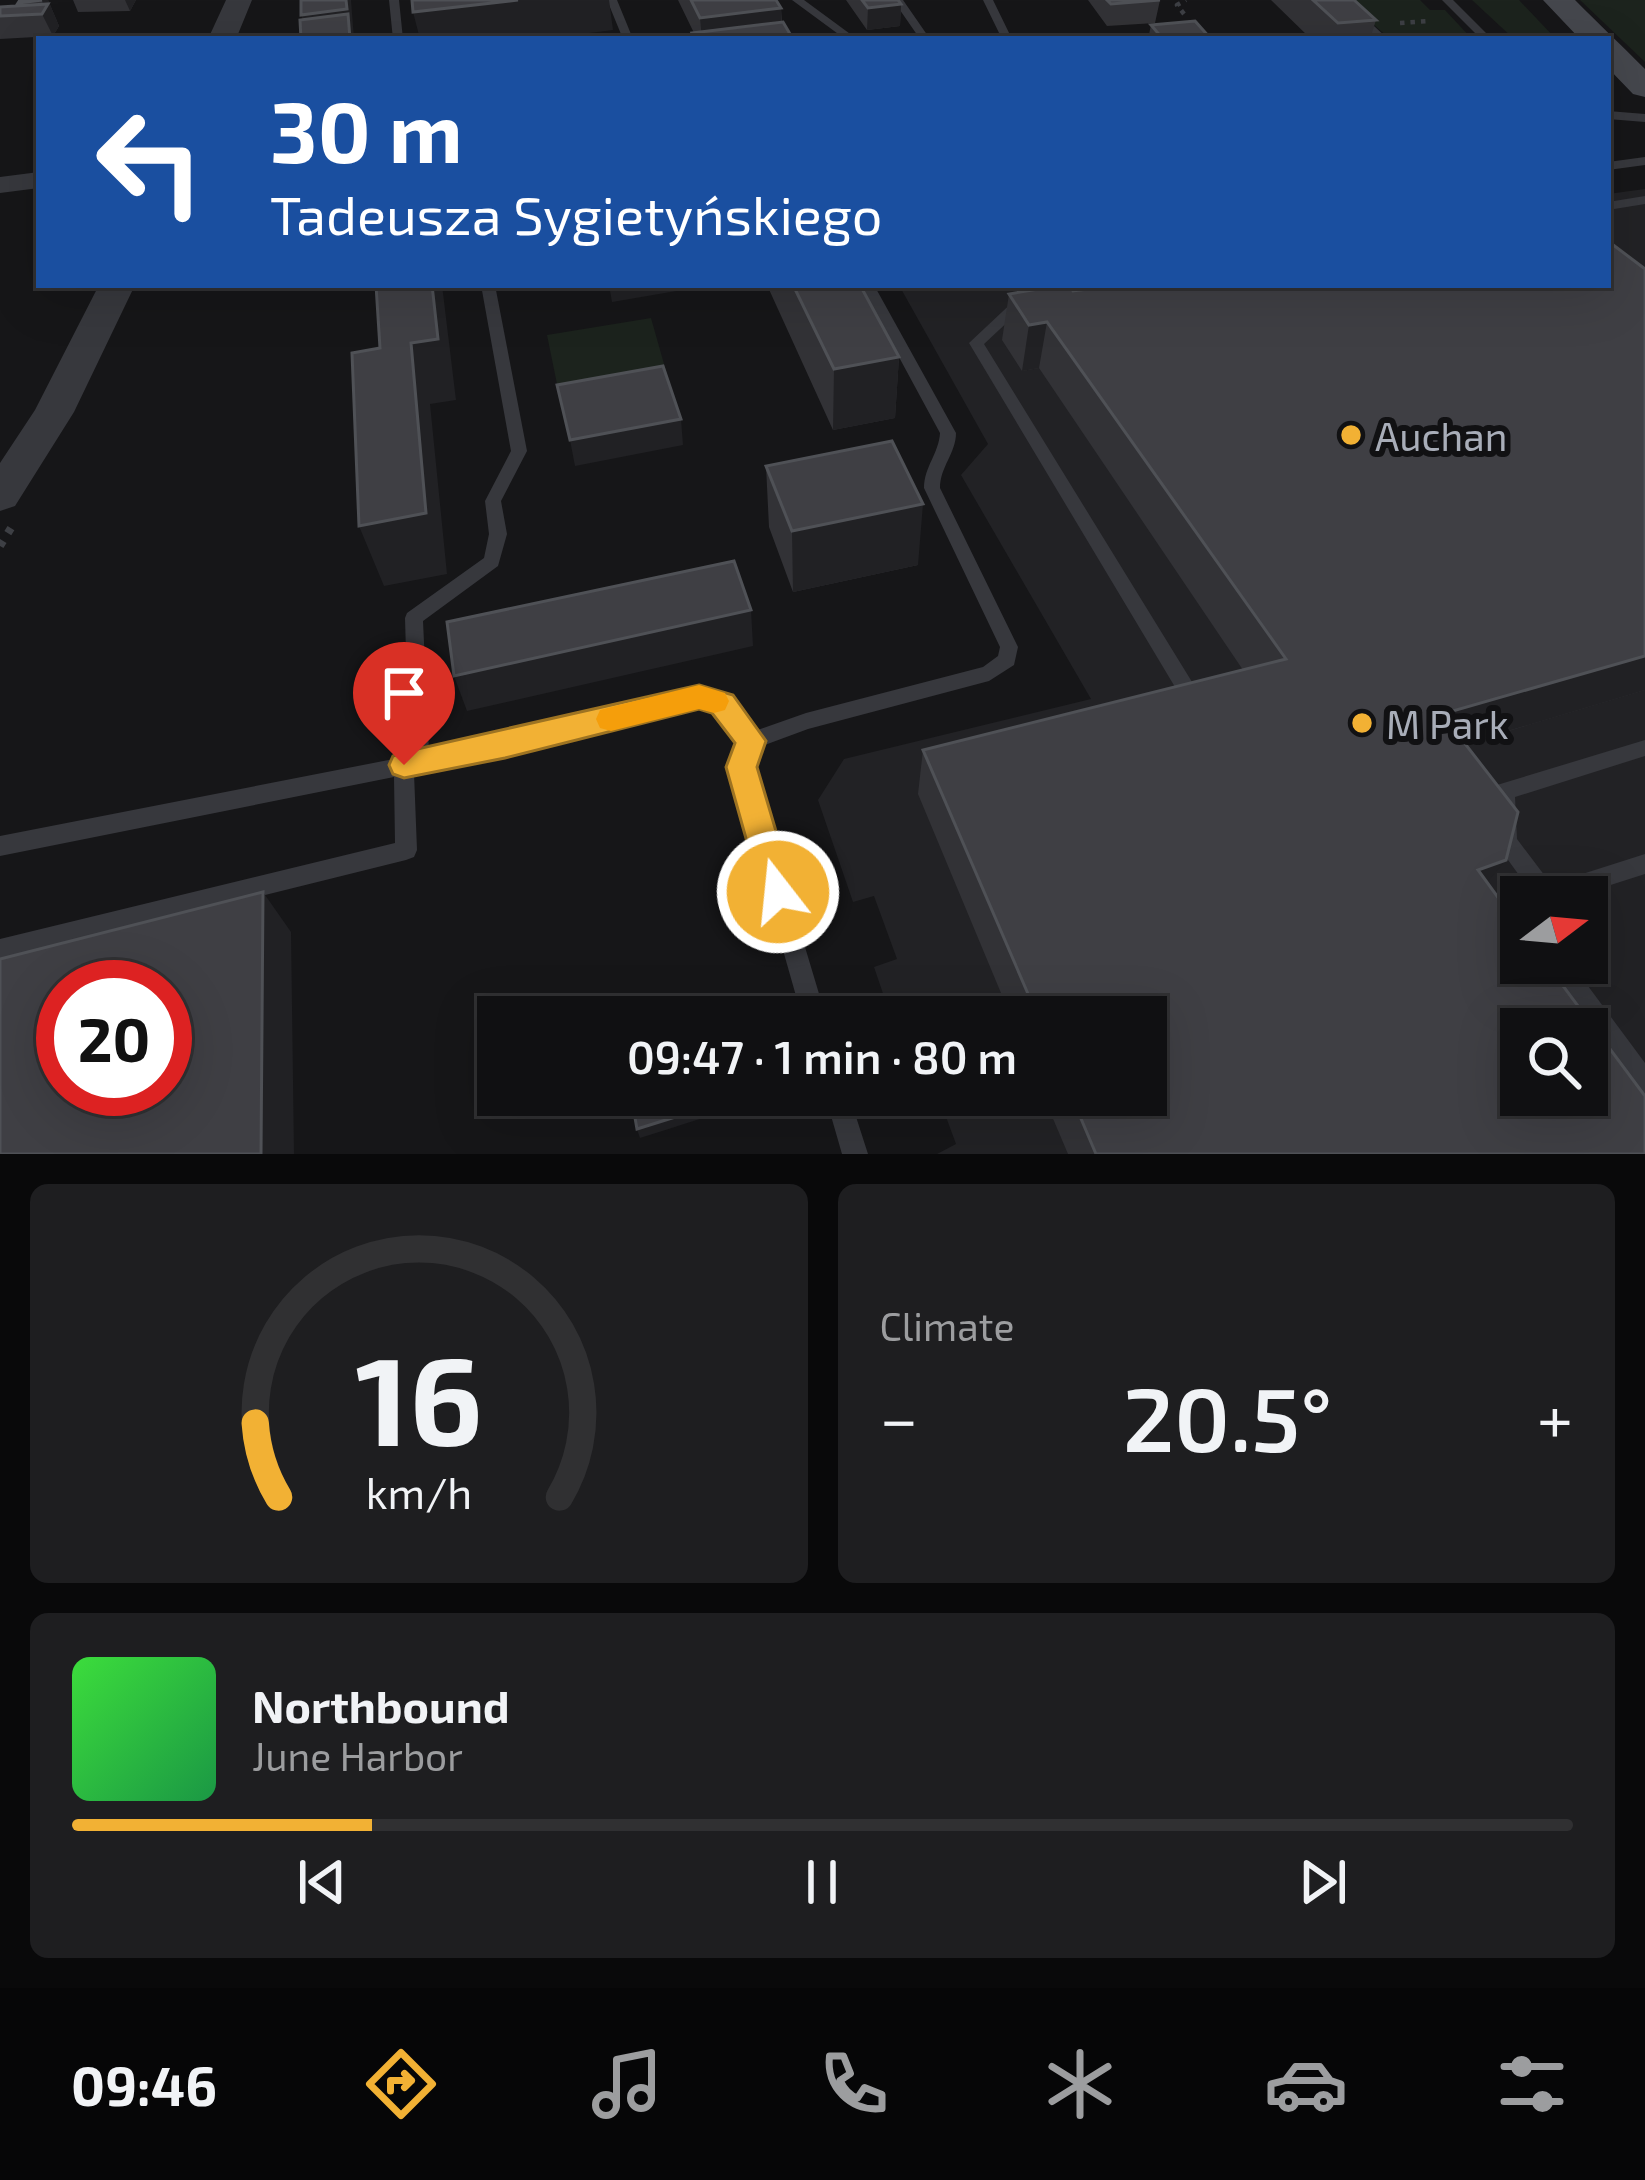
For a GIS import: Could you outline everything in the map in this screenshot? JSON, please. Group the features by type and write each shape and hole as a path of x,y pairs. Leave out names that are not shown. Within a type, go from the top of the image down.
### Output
{"main road":[{"path":"1558,0 1594,36"},
{"path":"1611,53 1645,87"}],"street":[{"path":"223,36 239,0"},
{"path":"0,185 36,180"},
{"path":"0,496 54,412 116,288"}],"lane":[{"path":"394,0 398,36"},
{"path":"612,0 627,36"},
{"path":"797,0 848,36"},
{"path":"898,0 924,36"},
{"path":"988,0 1006,36"},
{"path":"1340,0 1381,36"},
{"path":"1447,0 1484,36"},
{"path":"1168,36 1205,36"},
{"path":"1611,115 1645,118"},
{"path":"1611,166 1645,161"},
{"path":"1611,206 1645,200"},
{"path":"0,950 406,850 414,618 492,561 498,534 493,501 518,451 489,288"},
{"path":"808,996 741,767 751,741 806,721 988,673 1007,661 1009,646 932,488 930,474 948,445 948,433 869,288"},
{"path":"1033,292 976,343 1182,682"},
{"path":"1,851 699,697 722,704 751,741"},
{"path":"1532,876 1506,842 1504,791 1645,748"},
{"path":"1608,876 1645,864"},
{"path":"1572,984 1645,1084"},
{"path":"843,1116 855,1154"}],"shaded area":[{"path":"1346,0 1420,0 1430,10 1445,10 1469,36 1387,36"},
{"path":"1472,0 1519,0 1553,36 1511,36"},
{"path":"1580,0 1645,0 1645,62"},
{"name":"M Park","path":"1645,189 1645,1154 937,1154 956,1144 946,1116 1167,1116 1167,996 884,996 874,967 897,959 874,896 853,902 818,800 844,759 1091,699 961,475 988,444 901,288 1611,288 1611,194"},
{"path":"651,318 666,371 558,389 547,335"}],"building":[{"path":"301,0 346,0 347,9 301,15"},
{"path":"412,0 518,0 413,12"},
{"path":"691,0 776,0 781,8 700,18"},
{"path":"862,0 898,0 901,4 868,8"},
{"path":"1107,0 1160,0 1111,4"},
{"path":"1313,0 1354,0 1376,20 1338,23"},
{"path":"48,4 42,14 0,16 0,7"},
{"path":"348,14 350,36 301,36 300,20"},
{"path":"1195,21 1208,36 1160,36 1151,25"},
{"path":"783,22 791,36 694,36"},
{"name":"M Park","path":"1611,243 1645,269 1645,656 1442,714 1518,812 1506,860 1478,870 1500,900 1500,984 1562,984 1579,1008 1500,1008 1500,1116 1608,1116 1608,1046 1645,1096 1645,1154 1096,1154 1080,1116 1167,1116 1167,996 1029,996 923,750 1286,659 1047,322 1029,325 1009,294 1071,288 1611,288"},
{"path":"376,288 432,288 438,339 411,343 426,513 359,526 352,353 380,348"},
{"path":"794,288 862,288 899,357 834,369"},
{"path":"663,366 681,419 570,440 557,385"},
{"path":"892,441 923,504 792,531 766,466"},
{"path":"734,561 751,610 454,676 447,622"},
{"path":"263,892 261,1154 0,1154 0,959"},
{"path":"635,1116 679,1116 637,1129"}],"slow traffic":[{"path":"611,719 699,697 714,701"}],"place":[{"name":"Auchan","path":"1351,435"},
{"name":"M Park","path":"1362,723"}],"route":[{"path":"404,765 505,746 699,697 722,704 751,741 741,767 778,892"}]}
